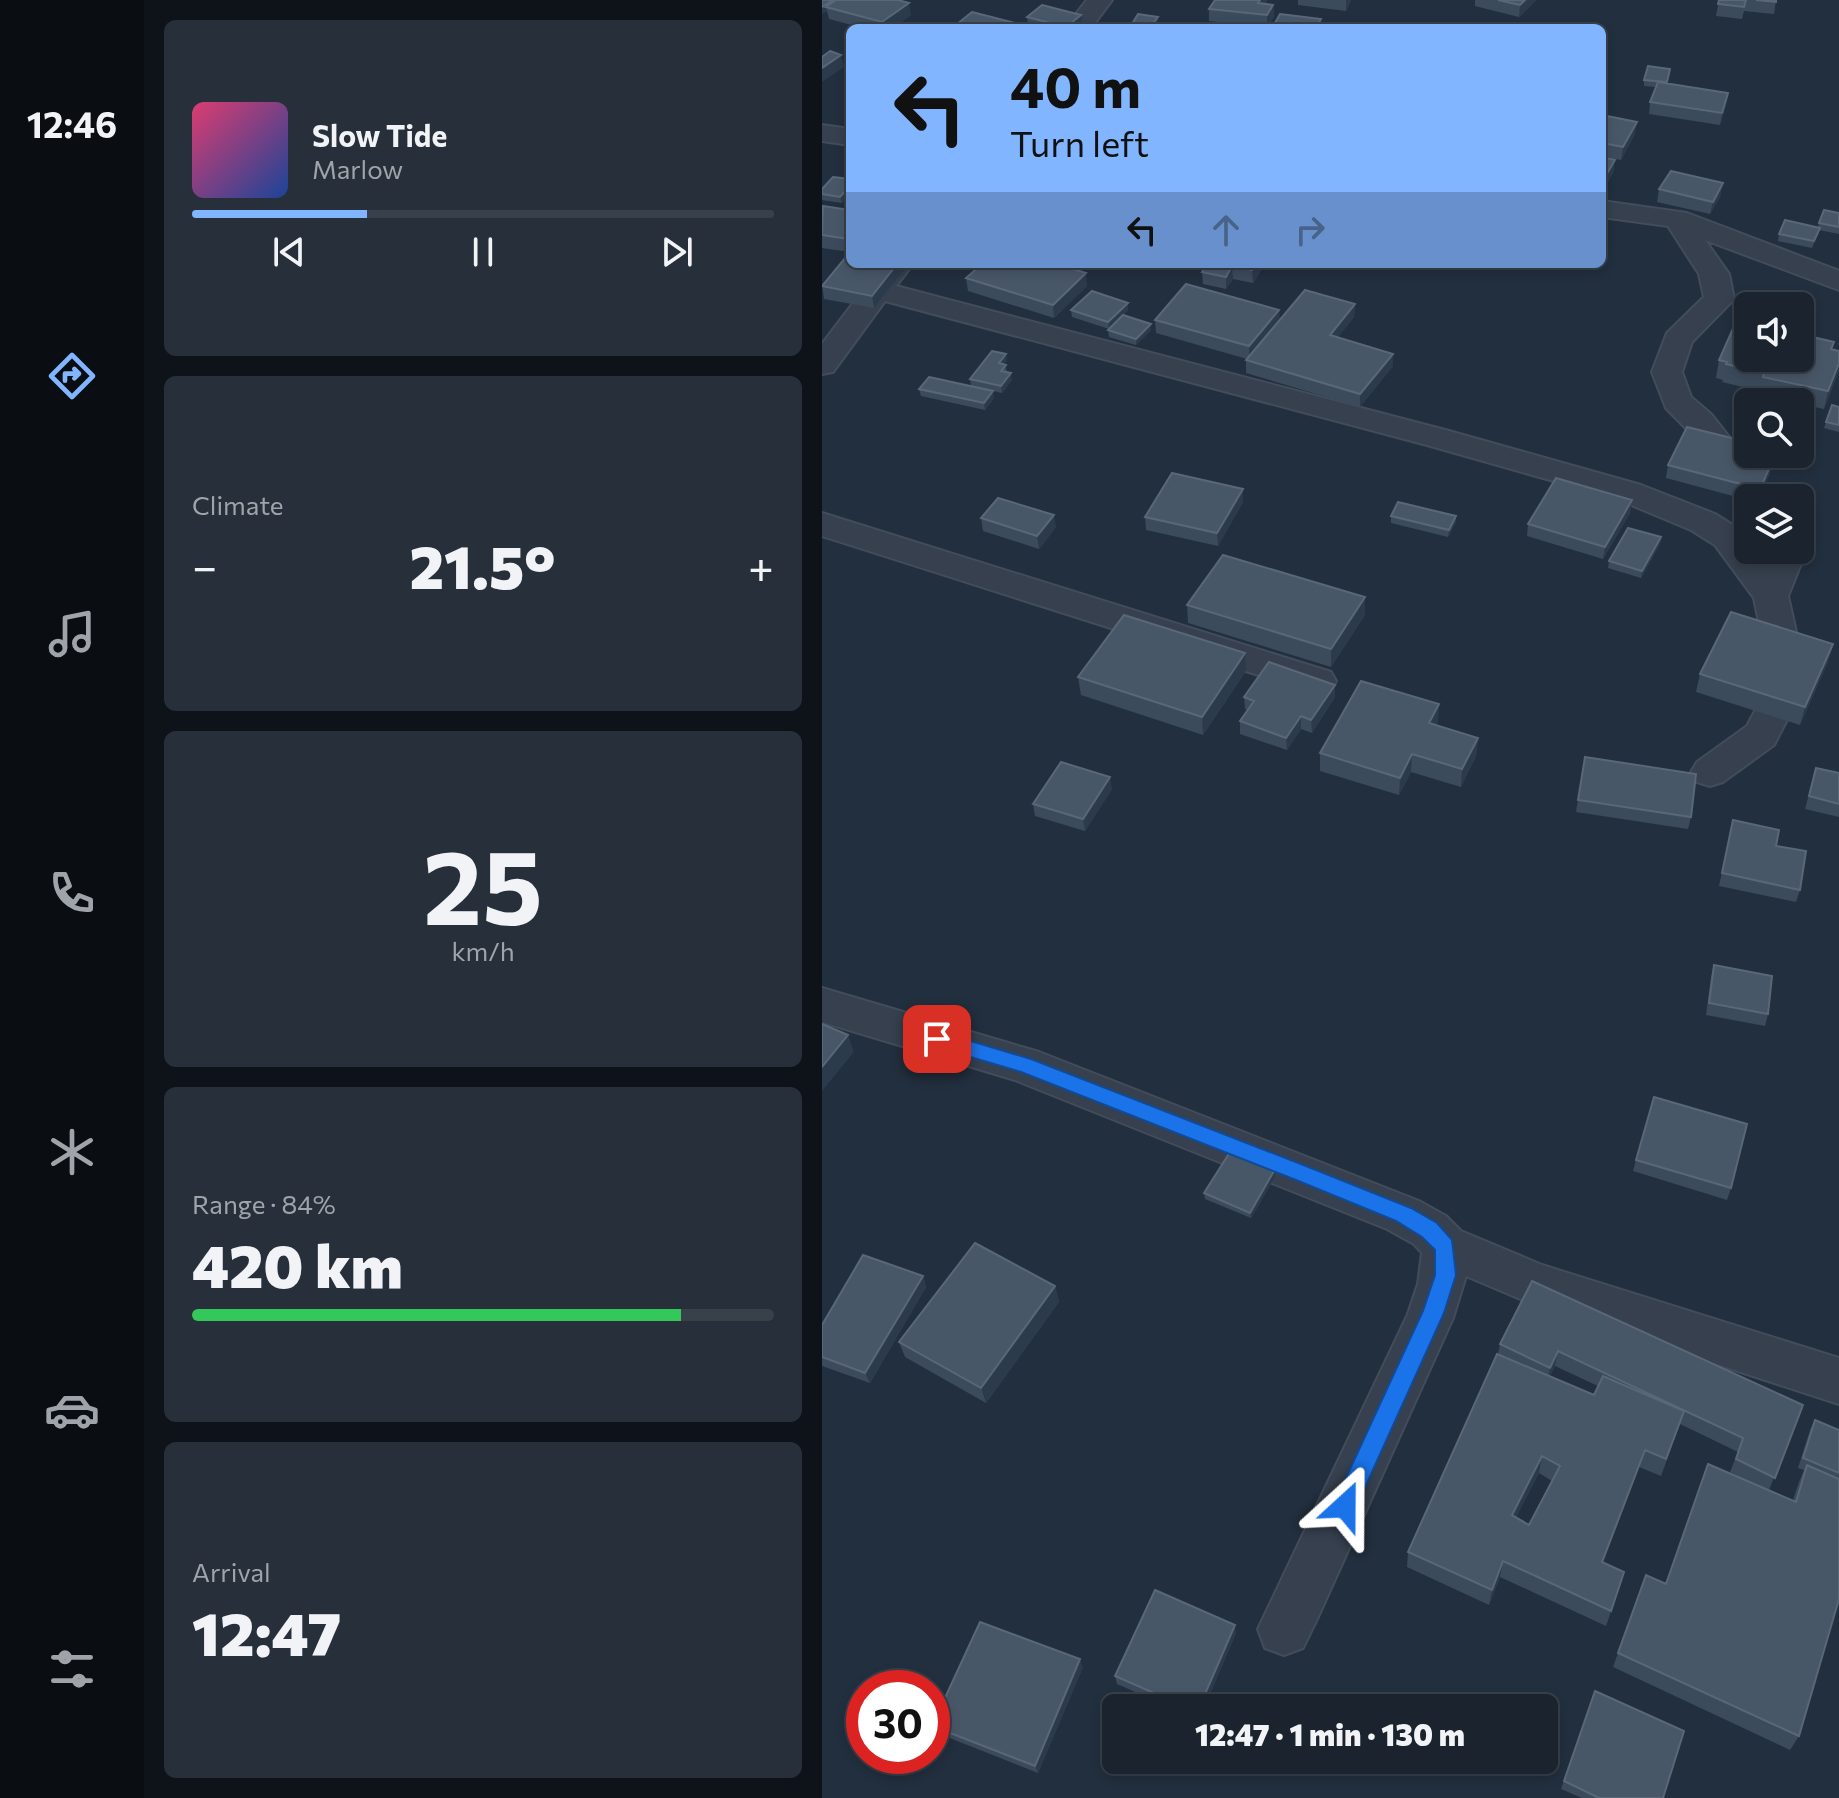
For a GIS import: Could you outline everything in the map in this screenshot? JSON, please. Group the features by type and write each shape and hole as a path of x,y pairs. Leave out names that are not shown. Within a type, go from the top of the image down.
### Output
{"street":[{"path":"1081,24 1100,0"},
{"path":"822,133 846,136"},
{"path":"1606,210 1677,219 1839,281"},
{"path":"1677,219 1714,274 1719,299 1678,339 1667,372 1677,401 1700,421 1726,454 1742,466 1746,484"},
{"path":"822,365 835,326 877,290 895,268"},
{"path":"877,290 1438,438 1629,492 1703,522 1727,537 1771,596 1789,681 1761,735 1710,772"},
{"path":"822,524 1328,684"},
{"path":"1771,596 1784,564"},
{"path":"822,1005 1024,1065 1159,1116 1403,1215 1430,1230 1445,1246 1535,1284 1839,1381"},
{"path":"1284,1629 1333,1532 1433,1313 1446,1275 1445,1246"}],"building":[{"path":"836,0 898,0 909,3 882,22 826,7"},
{"path":"1215,0 1260,0 1258,3 1273,5 1267,15 1209,9"},
{"path":"1498,0 1525,0 1520,5"},
{"path":"1719,0 1746,0 1744,7 1718,4"},
{"path":"1042,5 1081,15 1070,24 1054,24 1027,17"},
{"path":"972,12 1015,23 1014,24 957,24"},
{"path":"1138,14 1158,17 1153,24 1132,24"},
{"path":"1280,14 1321,19 1318,24 1274,24"},
{"path":"830,51 841,55 822,68 822,57"},
{"path":"1648,66 1670,69 1667,82 1644,80"},
{"path":"1658,82 1728,93 1722,113 1650,102"},
{"path":"1606,116 1637,122 1623,147 1606,144"},
{"path":"1606,158 1615,160 1606,175"},
{"path":"1671,171 1723,183 1713,202 1659,189"},
{"path":"833,177 846,179 846,190 840,197 822,194 822,189"},
{"path":"823,206 846,209 846,239 822,235"},
{"path":"1824,210 1839,213 1839,227 1819,223"},
{"path":"1785,220 1820,228 1814,241 1779,234"},
{"path":"846,257 846,268 894,268 872,296 822,286"},
{"path":"977,268 1069,268 1086,273 1053,305 966,278"},
{"path":"1204,268 1231,268 1226,277 1202,272"},
{"path":"1186,284 1279,310 1249,346 1155,320"},
{"path":"1305,290 1355,304 1330,335 1393,354 1360,394 1246,360"},
{"path":"1092,291 1128,303 1108,322 1071,310"},
{"path":"1123,315 1151,324 1136,339 1108,330"},
{"path":"1734,326 1734,366 1719,360"},
{"path":"1814,337 1834,342 1831,349 1839,351 1839,363 1828,391 1763,377 1764,373 1760,372 1814,372"},
{"path":"992,351 1006,354 999,363 1006,365 1001,371 1011,373 1001,386 970,379"},
{"path":"929,377 993,391 984,403 919,389"},
{"path":"1832,405 1839,407 1839,425 1826,422"},
{"path":"1687,427 1734,439 1734,468 1769,468 1762,484 1741,484 1668,465"},
{"path":"1172,473 1243,489 1217,533 1145,517"},
{"path":"1556,478 1632,500 1605,547 1528,524"},
{"path":"998,498 1054,515 1037,536 981,518"},
{"path":"1398,502 1456,516 1449,530 1391,516"},
{"path":"1628,528 1661,537 1642,571 1609,561"},
{"path":"1223,555 1365,597 1331,649 1187,605"},
{"path":"1731,612 1833,644 1805,707 1700,674"},
{"path":"1124,615 1245,653 1202,717 1078,677"},
{"path":"1269,662 1335,685 1311,720 1301,716 1286,738 1240,721 1254,701 1244,697"},
{"path":"1361,681 1439,704 1429,723 1478,738 1462,769 1412,754 1400,778 1320,753"},
{"path":"1585,757 1696,774 1691,817 1578,800"},
{"path":"1061,762 1110,777 1083,819 1033,804"},
{"path":"1816,768 1839,773 1839,804 1809,796"},
{"path":"1733,820 1779,830 1776,846 1806,851 1800,890 1722,873"},
{"path":"1714,965 1772,976 1768,1014 1709,1003"},
{"path":"822,1024 848,1035 822,1067"},
{"path":"1654,1097 1747,1124 1731,1188 1636,1160"},
{"path":"1230,1152 1274,1171 1250,1213 1204,1193"},
{"path":"975,1243 1055,1286 981,1388 899,1342"},
{"path":"863,1255 923,1276 865,1373 822,1357 822,1325"},
{"path":"1532,1281 1803,1405 1775,1478 1736,1459 1743,1438 1558,1351 1550,1368 1500,1344"},
{"path":"1497,1354 1594,1395 1603,1376 1684,1411 1666,1459 1645,1450 1602,1562 1624,1572 1611,1611 1503,1561 1492,1590 1408,1552","holes":["1542,1456 1560,1466 1529,1525 1512,1515"]},
{"path":"1815,1420 1839,1430 1839,1473 1803,1458"},
{"path":"1708,1464 1796,1502 1807,1465 1839,1479 1839,1599 1799,1736 1618,1653 1646,1575 1666,1584"},
{"path":"1155,1590 1235,1625 1205,1694 1156,1694 1115,1676"},
{"path":"980,1622 1080,1659 1035,1766 950,1733 950,1687"},
{"path":"1595,1691 1684,1731 1663,1798 1599,1798 1564,1781"}],"route":[{"path":"937,1039 1024,1065 1303,1174 1403,1215 1430,1230 1445,1246 1446,1275 1433,1313 1345,1506"}]}
